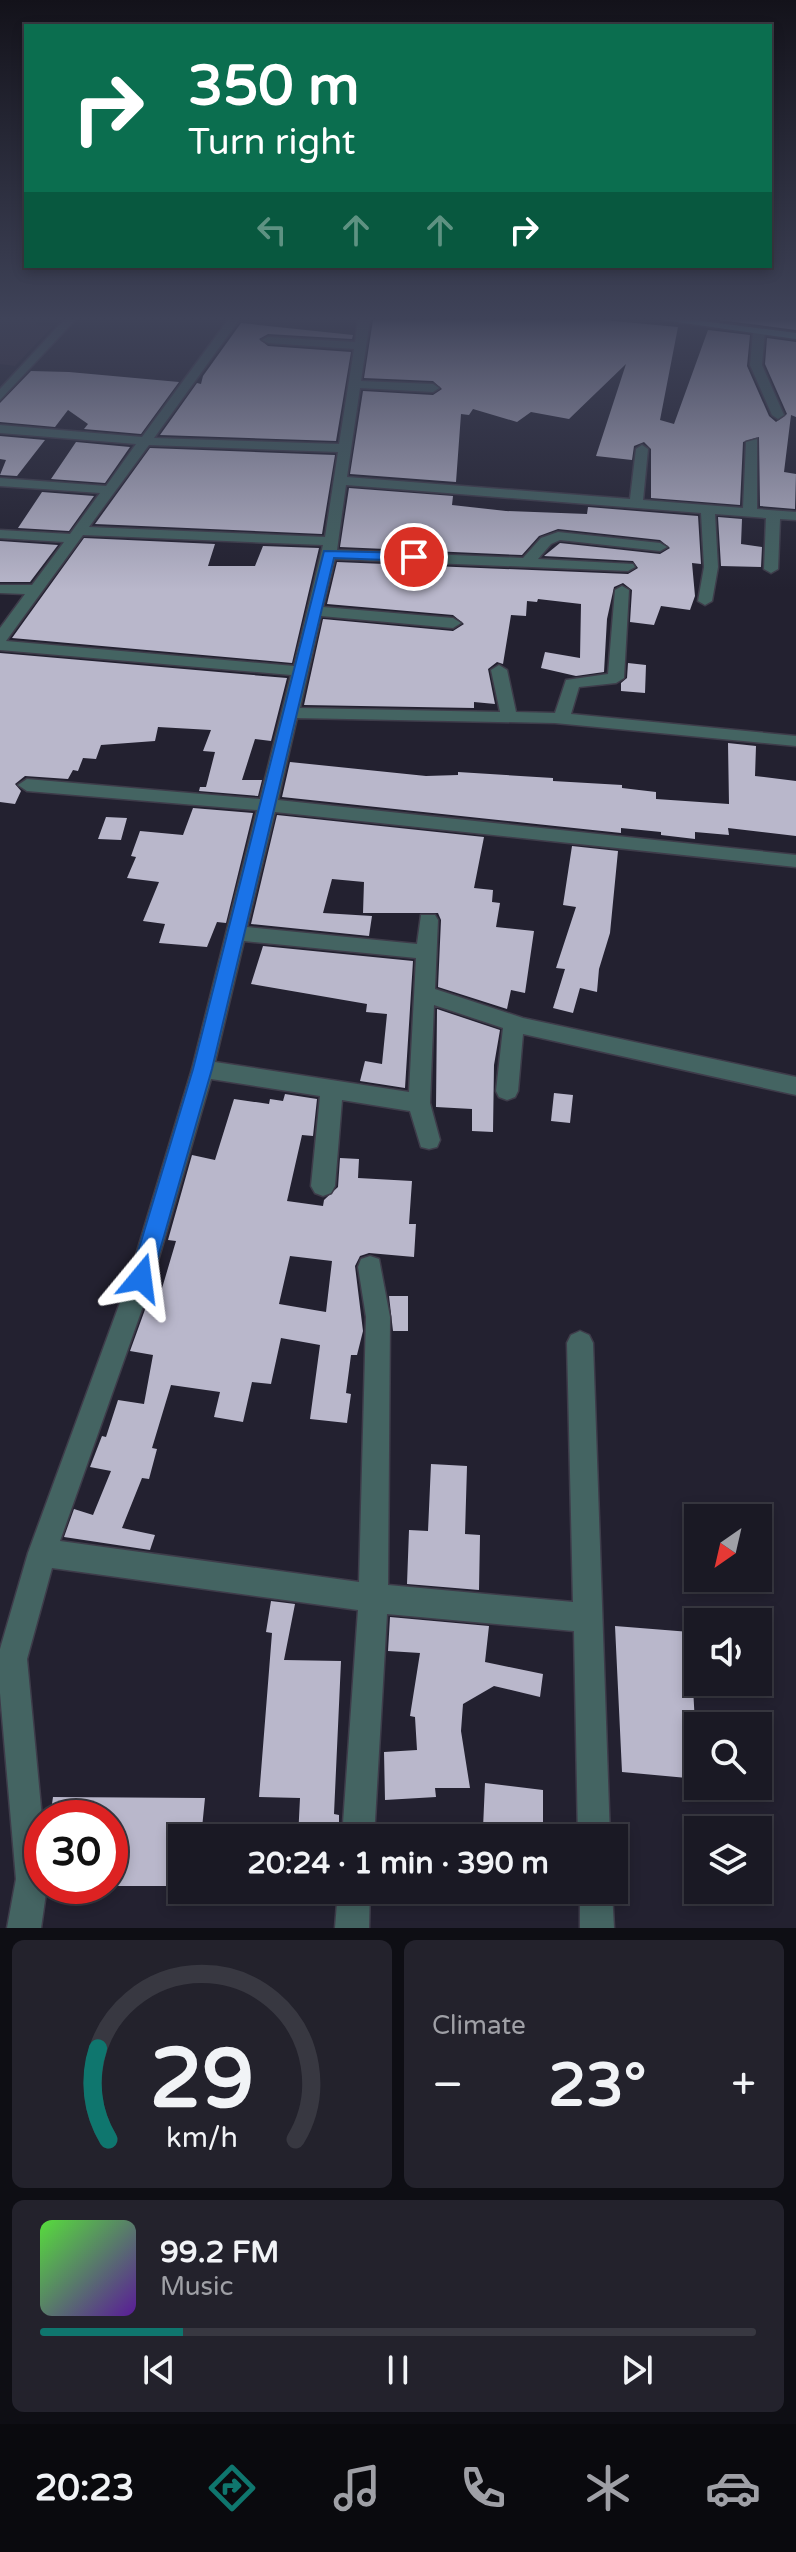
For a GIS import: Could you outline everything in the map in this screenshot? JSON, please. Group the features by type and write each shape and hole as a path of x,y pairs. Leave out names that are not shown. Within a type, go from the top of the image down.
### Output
{"street":[{"path":"0,639 167,410"},
{"path":"24,1928 32,1879 12,1659 42,1553 141,1278 203,1069 330,547 351,410"},
{"path":"776,410 778,415"},
{"path":"0,429 144,441 346,448"},
{"path":"750,511 752,442"},
{"path":"636,503 642,449"},
{"path":"342,481 796,516"},
{"path":"0,482 109,490"},
{"path":"705,601 711,567 708,508"},
{"path":"771,569 773,513"},
{"path":"0,534 330,547 527,563 628,567"},
{"path":"527,563 546,541 558,536 660,547"},
{"path":"0,589 36,590"},
{"path":"562,718 572,683 616,678 622,590"},
{"path":"314,611 453,623"},
{"path":"0,645 301,671"},
{"path":"499,670 509,717"},
{"path":"291,713 562,718 796,741"},
{"path":"27,785 267,805 796,861"},
{"path":"428,920 419,1103 429,1140"},
{"path":"236,933 427,952"},
{"path":"423,993 514,1023 685,1064 796,1086"},
{"path":"507,1091 514,1023"},
{"path":"203,1069 419,1103"},
{"path":"323,1186 332,1089"},
{"path":"359,1824 373,1598 378,1317 370,1267"},
{"path":"580,1343 594,1824"},
{"path":"42,1553 373,1598 588,1618"},
{"path":"352,1928 353,1904"},
{"path":"596,1904 597,1928"}],"building":[{"path":"0,410 159,410 141,434 84,429 88,424 68,410 55,427 0,422"},
{"path":"178,410 341,410 336,441 160,435"},
{"path":"360,410 472,410 469,415 461,414 456,482 350,474"},
{"path":"476,410 578,410 569,419 531,412 517,422"},
{"path":"611,410 662,410 660,420 674,424 679,410 766,410 776,422 787,414 785,410 796,410 796,417 791,415 784,472 796,474 795,509 760,506 759,437 743,442 740,505 651,498 651,449 644,442 634,446 632,460 596,456"},
{"path":"0,436 45,440 17,476 0,475 6,460 0,459"},
{"path":"76,442 130,447 105,483 51,479"},
{"path":"150,448 335,455 322,534 95,524"},
{"path":"349,488 453,496 452,505 506,511 587,514 588,507 698,516 701,564 692,563 695,596 690,610 661,606 654,625 630,622 632,590 623,583 614,587 607,619 604,672 576,676 541,668 545,652 580,658 581,604 538,599 537,602 527,601 526,616 511,615 503,664 497,662 488,669 495,704 474,702 474,708 304,705 323,619 453,631 464,624 453,615 327,604 337,562 628,574 638,568 633,561 544,556 560,543 660,554 670,548 660,540 558,529 539,536 522,555 340,547"},
{"path":"42,492 94,496 69,531 18,528"},
{"path":"718,517 742,519 741,544 762,547 761,567 721,566"},
{"path":"84,538 215,544 208,566 255,566 263,546 319,548 292,663 12,638"},
{"path":"0,541 58,545 30,582 0,582"},
{"path":"0,653 287,678 271,741 255,739 242,780 262,780 258,796 199,791 200,787 206,787 215,752 203,751 211,730 158,727 155,741 101,745 96,759 83,758 78,771 73,770 68,779 25,776 15,784 21,791 15,804 0,802"},
{"path":"628,663 646,665 645,693 621,691 621,683 627,678"},
{"path":"728,743 756,746 755,776 796,781 796,836 728,828 729,835 695,832 695,839 661,835 661,832 621,828 621,833 282,797 290,762 426,776 458,775 458,772 553,778 553,781 622,785 622,788 656,792 656,799 729,804"},
{"path":"193,808 253,813 226,923 217,922 207,947 159,943 165,924 143,921 159,882 127,878 136,857 131,856 140,831 183,835"},
{"path":"277,815 484,837 474,888 493,890 492,902 500,903 496,927 534,931 525,993 511,990 507,1009 438,987 441,920 438,913 363,913 364,882 332,879 323,913 372,916 369,936 251,924"},
{"path":"106,817 127,818 121,840 98,839"},
{"path":"572,846 618,851 610,933 599,969 597,992 580,988 573,1013 553,1008 565,969 556,968 576,907 563,905"},
{"path":"263,946 413,961 405,1088 360,1081 365,1061 382,1064 387,1014 366,1012 367,1004 251,984"},
{"path":"437,1009 500,1030 494,1065 493,1132 472,1131 472,1109 436,1107"},
{"path":"554,1093 573,1095 570,1123 551,1121"},
{"path":"285,1094 317,1099 313,1136 302,1135 287,1201 323,1206 324,1200 338,1187 340,1158 359,1159 358,1178 412,1181 409,1224 416,1224 414,1257 369,1253 360,1256 355,1266 363,1331 357,1355 351,1355 346,1393 351,1394 347,1423 310,1419 320,1345 281,1338 271,1384 252,1382 243,1422 214,1417 220,1392 171,1385 152,1448 157,1449 149,1479 142,1478 122,1528 155,1535 150,1550 64,1537 74,1509 93,1515 111,1471 90,1467 102,1436 106,1437 118,1400 144,1404 153,1355 130,1351 151,1293 160,1295 176,1241 168,1240 192,1155 215,1160 234,1099 269,1104 270,1099 283,1101","holes":["290,1256 332,1261 326,1312 279,1304"]},
{"path":"389,1296 408,1296 408,1331 393,1331"},
{"path":"431,1464 467,1466 465,1534 480,1535 479,1590 407,1584 409,1530 428,1531"},
{"path":"271,1601 295,1604 284,1660 341,1661 334,1814 339,1815 339,1824 299,1824 300,1798 259,1797 272,1633 266,1632"},
{"path":"390,1617 489,1626 485,1662 543,1674 540,1697 494,1686 463,1704 461,1731 470,1788 435,1788 436,1797 385,1800 384,1752 417,1750 415,1717 410,1716 420,1653 388,1651"},
{"path":"615,1626 684,1632 684,1696 693,1696 694,1712 684,1712 684,1778 622,1772"},
{"path":"485,1783 543,1790 543,1824 483,1824"},
{"path":"53,1797 205,1798 202,1824 168,1824 168,1886 128,1886 128,1800 53,1800"}],"route":[{"path":"141,1278 203,1069 329,554 414,557"}]}
